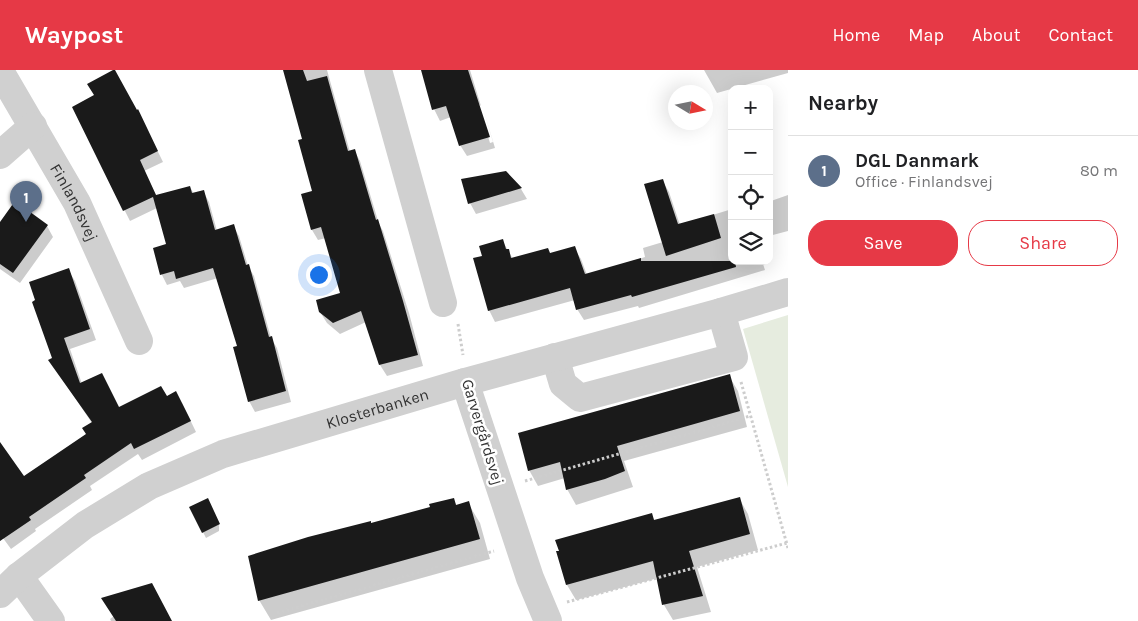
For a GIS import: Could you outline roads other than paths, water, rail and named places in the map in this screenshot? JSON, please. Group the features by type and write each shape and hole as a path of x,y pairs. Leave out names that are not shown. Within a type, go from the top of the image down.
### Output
{"street":[{"name":"Finlandsvej","path":"0,70 77,203 139,341"},
{"path":"378,70 443,303"},
{"path":"0,155 33,126"},
{"name":"Klosterbanken","path":"10,585 86,525 149,486 224,454 464,382 788,292"},
{"path":"555,357 563,384 580,398 734,356 721,312"},
{"name":"Garvergårdsvej","path":"464,382 530,578 546,615"},
{"path":"10,585 51,621"}],"place":[{"name":"DGL Danmark","path":"26,222"}]}
